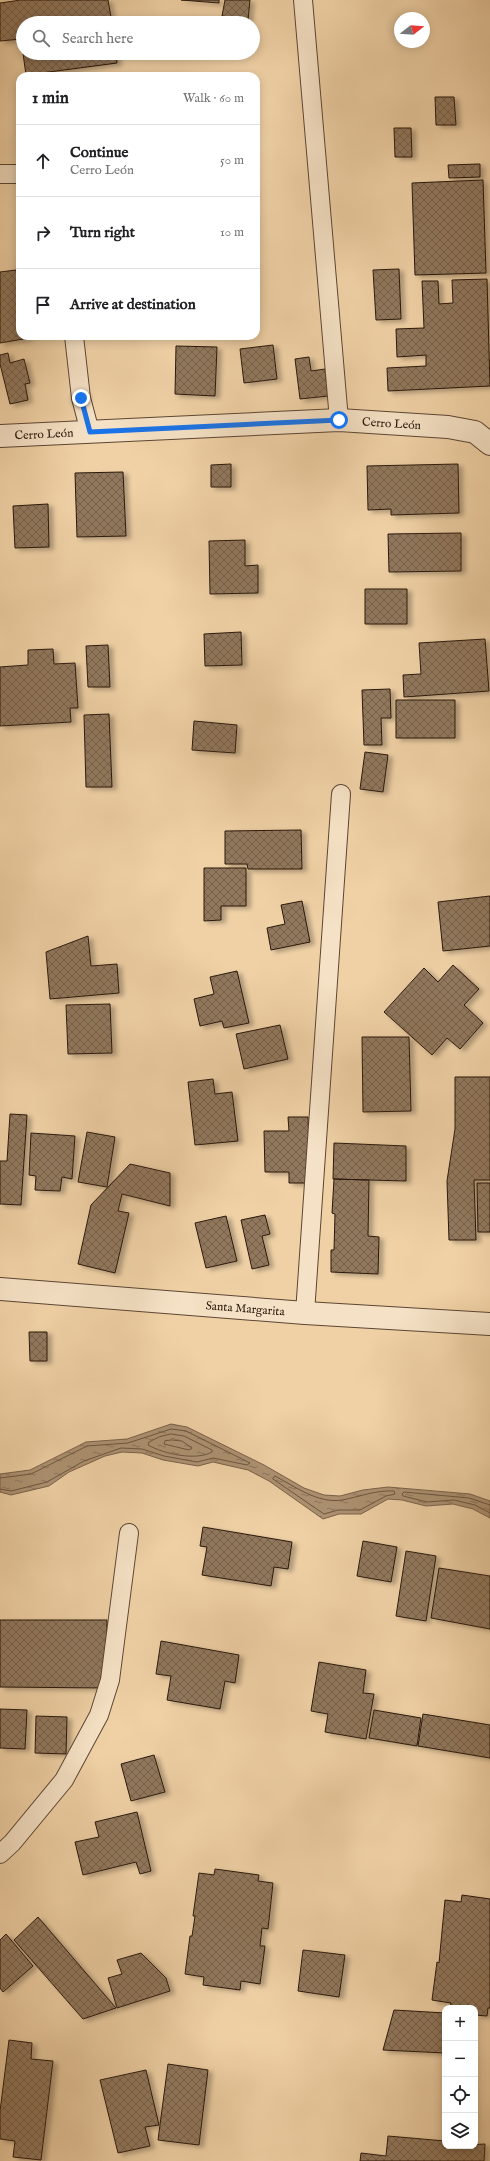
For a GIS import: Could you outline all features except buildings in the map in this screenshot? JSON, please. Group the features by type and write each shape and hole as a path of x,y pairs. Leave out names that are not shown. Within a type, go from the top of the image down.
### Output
{"street":[{"name":"Cerro León","path":"0,436 339,420 448,427 475,432 490,444"},
{"name":"Santa Margarita","path":"0,1289 306,1313 490,1324"}],"lane":[{"path":"303,0 339,420"},
{"path":"0,174 16,174"},
{"path":"74,340 81,398 90,432"},
{"path":"306,1313 340,794"},
{"path":"0,1854 12,1843 64,1780 99,1715 110,1680 129,1533"}],"water":[{"path":"171,1424 187,1427 264,1465 304,1488 324,1495 340,1496 363,1490 388,1487 470,1494 490,1501 490,1518 473,1509 453,1504 426,1506 402,1500 388,1499 361,1514 339,1514 323,1519 269,1481 248,1470 213,1462 198,1466 163,1460 142,1453 122,1452 105,1456 69,1472 49,1486 11,1495 0,1492 0,1474 30,1470 86,1442 127,1439"}],"route":[{"path":"81,398 90,432 339,420"}]}
